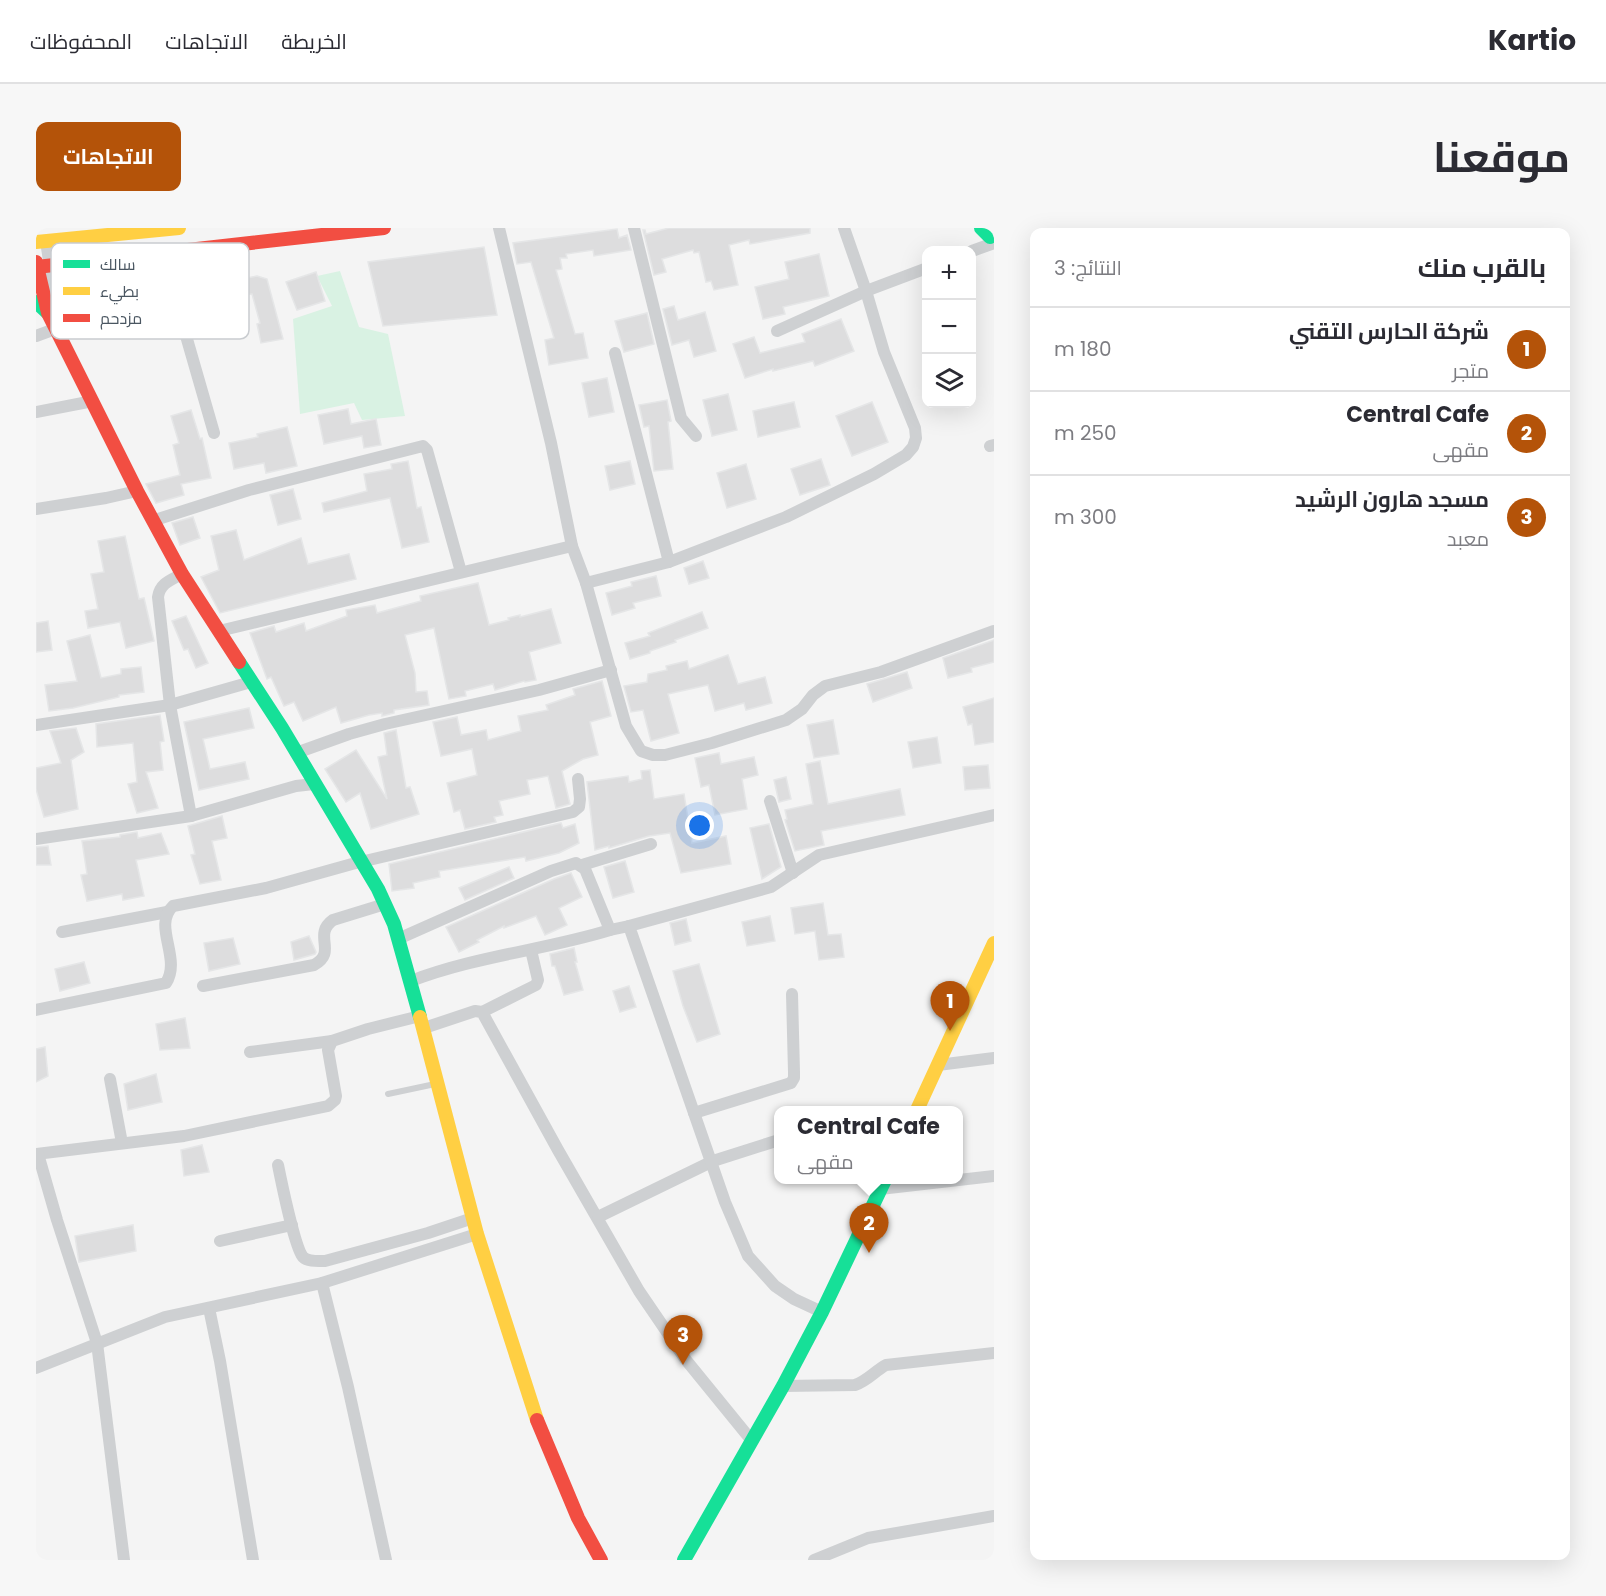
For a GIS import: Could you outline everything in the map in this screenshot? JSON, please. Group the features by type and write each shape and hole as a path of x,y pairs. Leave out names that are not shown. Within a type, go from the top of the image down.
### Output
{"street":[{"path":"51,309 40,265 41,241 178,228"},
{"path":"249,244 384,228"},
{"path":"499,228 551,443 572,546 586,583 621,714 633,740 641,751 653,755 665,755 786,720 802,709 813,695 825,686 881,672 994,631"},
{"path":"634,228 681,418 696,436"},
{"path":"586,583 669,562 786,517 874,474 906,455 913,447 916,438 915,428 884,352 844,228"},
{"path":"976,247 989,236"},
{"path":"777,332 866,291 922,270"},
{"path":"36,302 51,312"},
{"path":"36,336 51,330"},
{"path":"61,339 137,491 182,574 282,728 363,862 385,904 411,981 477,1234 540,1430 578,1518 601,1560"},
{"path":"188,339 214,433"},
{"path":"615,352 669,562"},
{"path":"36,412 93,401"},
{"path":"154,520 249,490 423,446 427,450 461,572"},
{"path":"36,509 137,491"},
{"path":"219,631 572,546"},
{"path":"182,574 164,584 159,590 158,597 171,705 190,816"},
{"path":"296,753 349,734 386,724 539,690 611,670"},
{"path":"36,725 171,705 251,682"},
{"path":"62,932 167,912 173,906 266,888 363,862 573,812 579,807 578,779"},
{"path":"36,839 190,816 296,786 314,784"},
{"path":"770,801 793,873"},
{"path":"411,981 486,959 628,926 696,906 771,888 819,855 994,815"},
{"path":"582,865 651,844"},
{"path":"398,939 576,862 582,865 592,884 610,930"},
{"path":"203,986 314,965 322,960 325,953 323,932 325,926 333,920 385,904"},
{"path":"36,1010 166,983 172,972 166,929 167,912"},
{"path":"628,926 725,1202 748,1256 775,1286 794,1299 822,1312"},
{"path":"919,1106 989,964 994,943"},
{"path":"250,1052 332,1041 368,1029 422,1022 475,1011 482,1012 537,985 538,980 531,950"},
{"path":"694,1113 791,1083 794,1078 792,994"},
{"path":"482,1012 639,1291 686,1360 752,1441"},
{"path":"124,1560 97,1343 37,1154 184,1136 328,1106 336,1096 328,1050 332,1041"},
{"path":"938,1065 994,1058"},
{"path":"110,1079 122,1143"},
{"path":"598,1217 712,1161 774,1142"},
{"path":"278,1165 302,1256 309,1260 320,1261 428,1233 473,1218"},
{"path":"963,1178 994,1176"},
{"path":"688,1558 822,1312 883,1184"},
{"path":"220,1240 292,1225"},
{"path":"36,1368 165,1317 322,1282 477,1234"},
{"path":"322,1282 386,1560"},
{"path":"209,1308 253,1560"},
{"path":"783,1386 855,1385 862,1383 886,1365 994,1353"},
{"path":"814,1560 830,1556 868,1538 994,1516"}],"lane":[{"path":"388,1094 439,1083"}],"green space":[{"path":"340,271 359,327 388,334 405,416 362,420 354,403 300,414 293,319 332,306 317,276"}],"building":[{"path":"669,228 810,228 810,233 750,244 749,240 729,245 738,285 714,290 711,281 706,282 699,252 694,253 693,250 662,259 666,272 654,275 643,230 646,234"},
{"path":"617,229 619,238 627,235 631,250 594,256 593,250 566,254 567,258 560,258 562,269 556,270 575,334 583,333 588,358 549,365 545,340 554,338 531,262 517,264 513,243"},
{"path":"484,247 497,315 383,326 368,262"},
{"path":"819,254 829,296 783,307 785,314 763,319 755,287 789,279 785,262"},
{"path":"316,272 325,301 297,310 286,282"},
{"path":"257,276 267,279 283,339 261,343 257,324 260,323 252,294 249,294 249,277"},
{"path":"674,306 678,320 705,312 716,351 694,357 689,340 672,345 663,309"},
{"path":"647,313 654,344 624,352 615,321"},
{"path":"841,319 854,351 815,366 813,361 773,371 773,369 745,378 733,344 754,337 760,353 805,342 802,334"},
{"path":"607,378 614,412 589,417 582,383"},
{"path":"728,394 737,430 712,436 703,400"},
{"path":"667,400 671,421 668,422 673,469 654,471 649,426 644,427 639,405"},
{"path":"794,402 800,427 758,437 753,411"},
{"path":"872,402 888,442 852,456 836,416"},
{"path":"348,409 351,424 376,419 381,445 364,448 362,436 324,444 318,415"},
{"path":"191,410 200,439 202,438 211,478 181,484 184,495 156,503 146,484 180,475 173,445 179,443 171,416"},
{"path":"287,427 297,466 266,473 264,463 234,469 229,443 258,437 257,434"},
{"path":"821,459 830,485 800,495 791,469"},
{"path":"408,461 417,508 421,507 429,542 402,548 390,498 324,512 322,503 367,491 364,474 392,469 391,464"},
{"path":"630,461 635,484 610,490 605,466"},
{"path":"746,464 756,499 727,508 717,473"},
{"path":"293,489 301,519 278,525 270,495"},
{"path":"193,517 200,538 180,545 172,523"},
{"path":"236,530 244,560 301,538 308,564 349,554 356,579 220,613 201,577 219,570 211,536"},
{"path":"125,536 139,599 144,598 154,641 126,648 120,622 88,628 85,611 98,609 91,574 104,572 98,541"},
{"path":"703,561 709,578 689,584 684,568"},
{"path":"656,576 661,596 633,603 635,608 612,615 606,593 632,586 631,582"},
{"path":"478,583 489,625 509,620 508,618 551,609 561,643 529,652 536,680 524,681 495,690 493,684 465,691 466,696 449,699 434,628 405,635 415,673 416,692 427,691 429,705 394,710 394,713 382,716 382,713 369,715 341,723 336,707 303,721 294,702 284,706 271,677 267,679 250,633 274,626 276,632 304,623 306,631 347,616 346,610 375,605 377,613 421,601 420,596"},
{"path":"702,612 708,628 675,640 676,642 650,651 650,653 630,659 625,643 650,636 648,633"},
{"path":"186,616 208,663 196,668 188,649 184,650 172,621"},
{"path":"48,621 52,650 36,652 36,623"},
{"path":"90,635 101,678 121,674 121,669 141,667 144,692 119,695 119,697 73,708 49,711 45,685 77,681 67,641"},
{"path":"994,640 994,662 971,668 972,672 948,678 943,658"},
{"path":"728,655 738,684 765,677 772,703 746,710 744,703 715,711 708,685 668,694 679,733 651,741 643,710 631,712 624,686 647,682 648,674 667,670 666,666 687,661 689,669"},
{"path":"907,672 912,688 873,702 867,684"},
{"path":"602,681 611,716 590,722 598,755 583,759 562,771 570,804 556,808 548,776 527,780 530,794 499,801 503,815 494,817 496,822 465,829 460,810 454,812 447,783 477,775 472,749 441,756 433,722 457,717 461,735 486,730 488,740 521,731 518,716 548,710 546,705 575,695 573,689"},
{"path":"994,698 994,742 975,745 972,724 968,725 963,707"},
{"path":"249,708 254,728 203,739 210,769 245,762 249,779 199,790 184,722"},
{"path":"160,715 164,741 160,742 163,770 146,772 158,808 137,813 128,784 137,782 133,743 97,747 96,724"},
{"path":"833,720 839,754 814,758 807,725"},
{"path":"76,728 84,752 71,760 78,809 44,817 36,789 36,768 61,763 50,731"},
{"path":"396,730 406,788 410,787 419,814 371,829 360,793 346,802 325,769 356,750 387,799 378,757 387,755 384,733"},
{"path":"937,737 941,763 913,768 908,742"},
{"path":"719,753 721,764 754,757 758,775 742,779 747,809 715,815 709,785 701,787 695,758"},
{"path":"820,761 828,804 900,789 905,815 821,831 824,845 795,851 785,820 787,819 785,810 813,804 806,764"},
{"path":"988,765 990,788 965,790 963,767"},
{"path":"650,770 654,799 684,794 692,843 726,836 731,864 681,873 670,833 595,850 587,782 628,776 629,782 642,779 641,771"},
{"path":"786,777 791,799 779,802 774,780"},
{"path":"222,816 227,838 212,841 221,880 200,884 191,855 195,854 188,826"},
{"path":"561,823 563,828 575,824 579,843 559,853 526,861 525,857 439,871 440,877 413,883 414,888 392,891 389,864"},
{"path":"769,824 781,867 762,879 750,828"},
{"path":"137,832 138,838 161,833 169,854 136,860 144,896 123,900 122,894 87,901 81,875 87,874 82,841 120,837 120,835"},
{"path":"48,846 51,865 36,865 36,847"},
{"path":"625,861 634,892 613,898 604,867"},
{"path":"509,867 514,878 465,900 459,888"},
{"path":"571,873 582,897 559,908 567,925 545,935 536,916 504,928 504,926 459,952 446,927"},
{"path":"823,903 828,935 841,934 844,957 819,960 815,931 795,934 791,908"},
{"path":"770,916 775,941 747,946 742,922"},
{"path":"686,919 691,941 675,945 670,923"},
{"path":"309,936 315,954 294,960 291,942"},
{"path":"233,938 240,964 209,971 204,943"},
{"path":"574,948 577,962 575,962 583,990 564,995 555,966 552,966 550,954"},
{"path":"84,962 90,983 60,991 55,969"},
{"path":"699,964 720,1034 697,1042 673,971"},
{"path":"629,986 636,1007 620,1012 613,991"},
{"path":"185,1018 190,1048 160,1050 156,1024"},
{"path":"45,1047 48,1076 36,1082 36,1049"},
{"path":"156,1074 162,1102 128,1110 124,1084"},
{"path":"202,1145 209,1172 184,1176 181,1150"},
{"path":"133,1225 136,1251 79,1262 75,1236"}],"traffic: fast":[{"path":"981,228 990,237"},
{"path":"36,302 48,313"},
{"path":"239,662 282,728 378,889 394,924 420,1017"},
{"path":"684,1560 783,1386 822,1312 883,1184"}],"traffic: slow":[{"path":"36,242 179,228"},
{"path":"919,1106 994,943"},
{"path":"420,1017 477,1234 537,1420"}],"traffic: jam":[{"path":"249,243 384,228"},
{"path":"36,262 51,319"},
{"path":"36,267 51,265"},
{"path":"61,339 137,491 182,574 239,662"},
{"path":"537,1420 578,1518 601,1560"}],"place":[{"name":"شركة الحارس التقني","path":"950,1031"},
{"name":"Central Cafe","path":"869,1253"},
{"name":"مسجد هارون الرشيد","path":"683,1365"}]}
